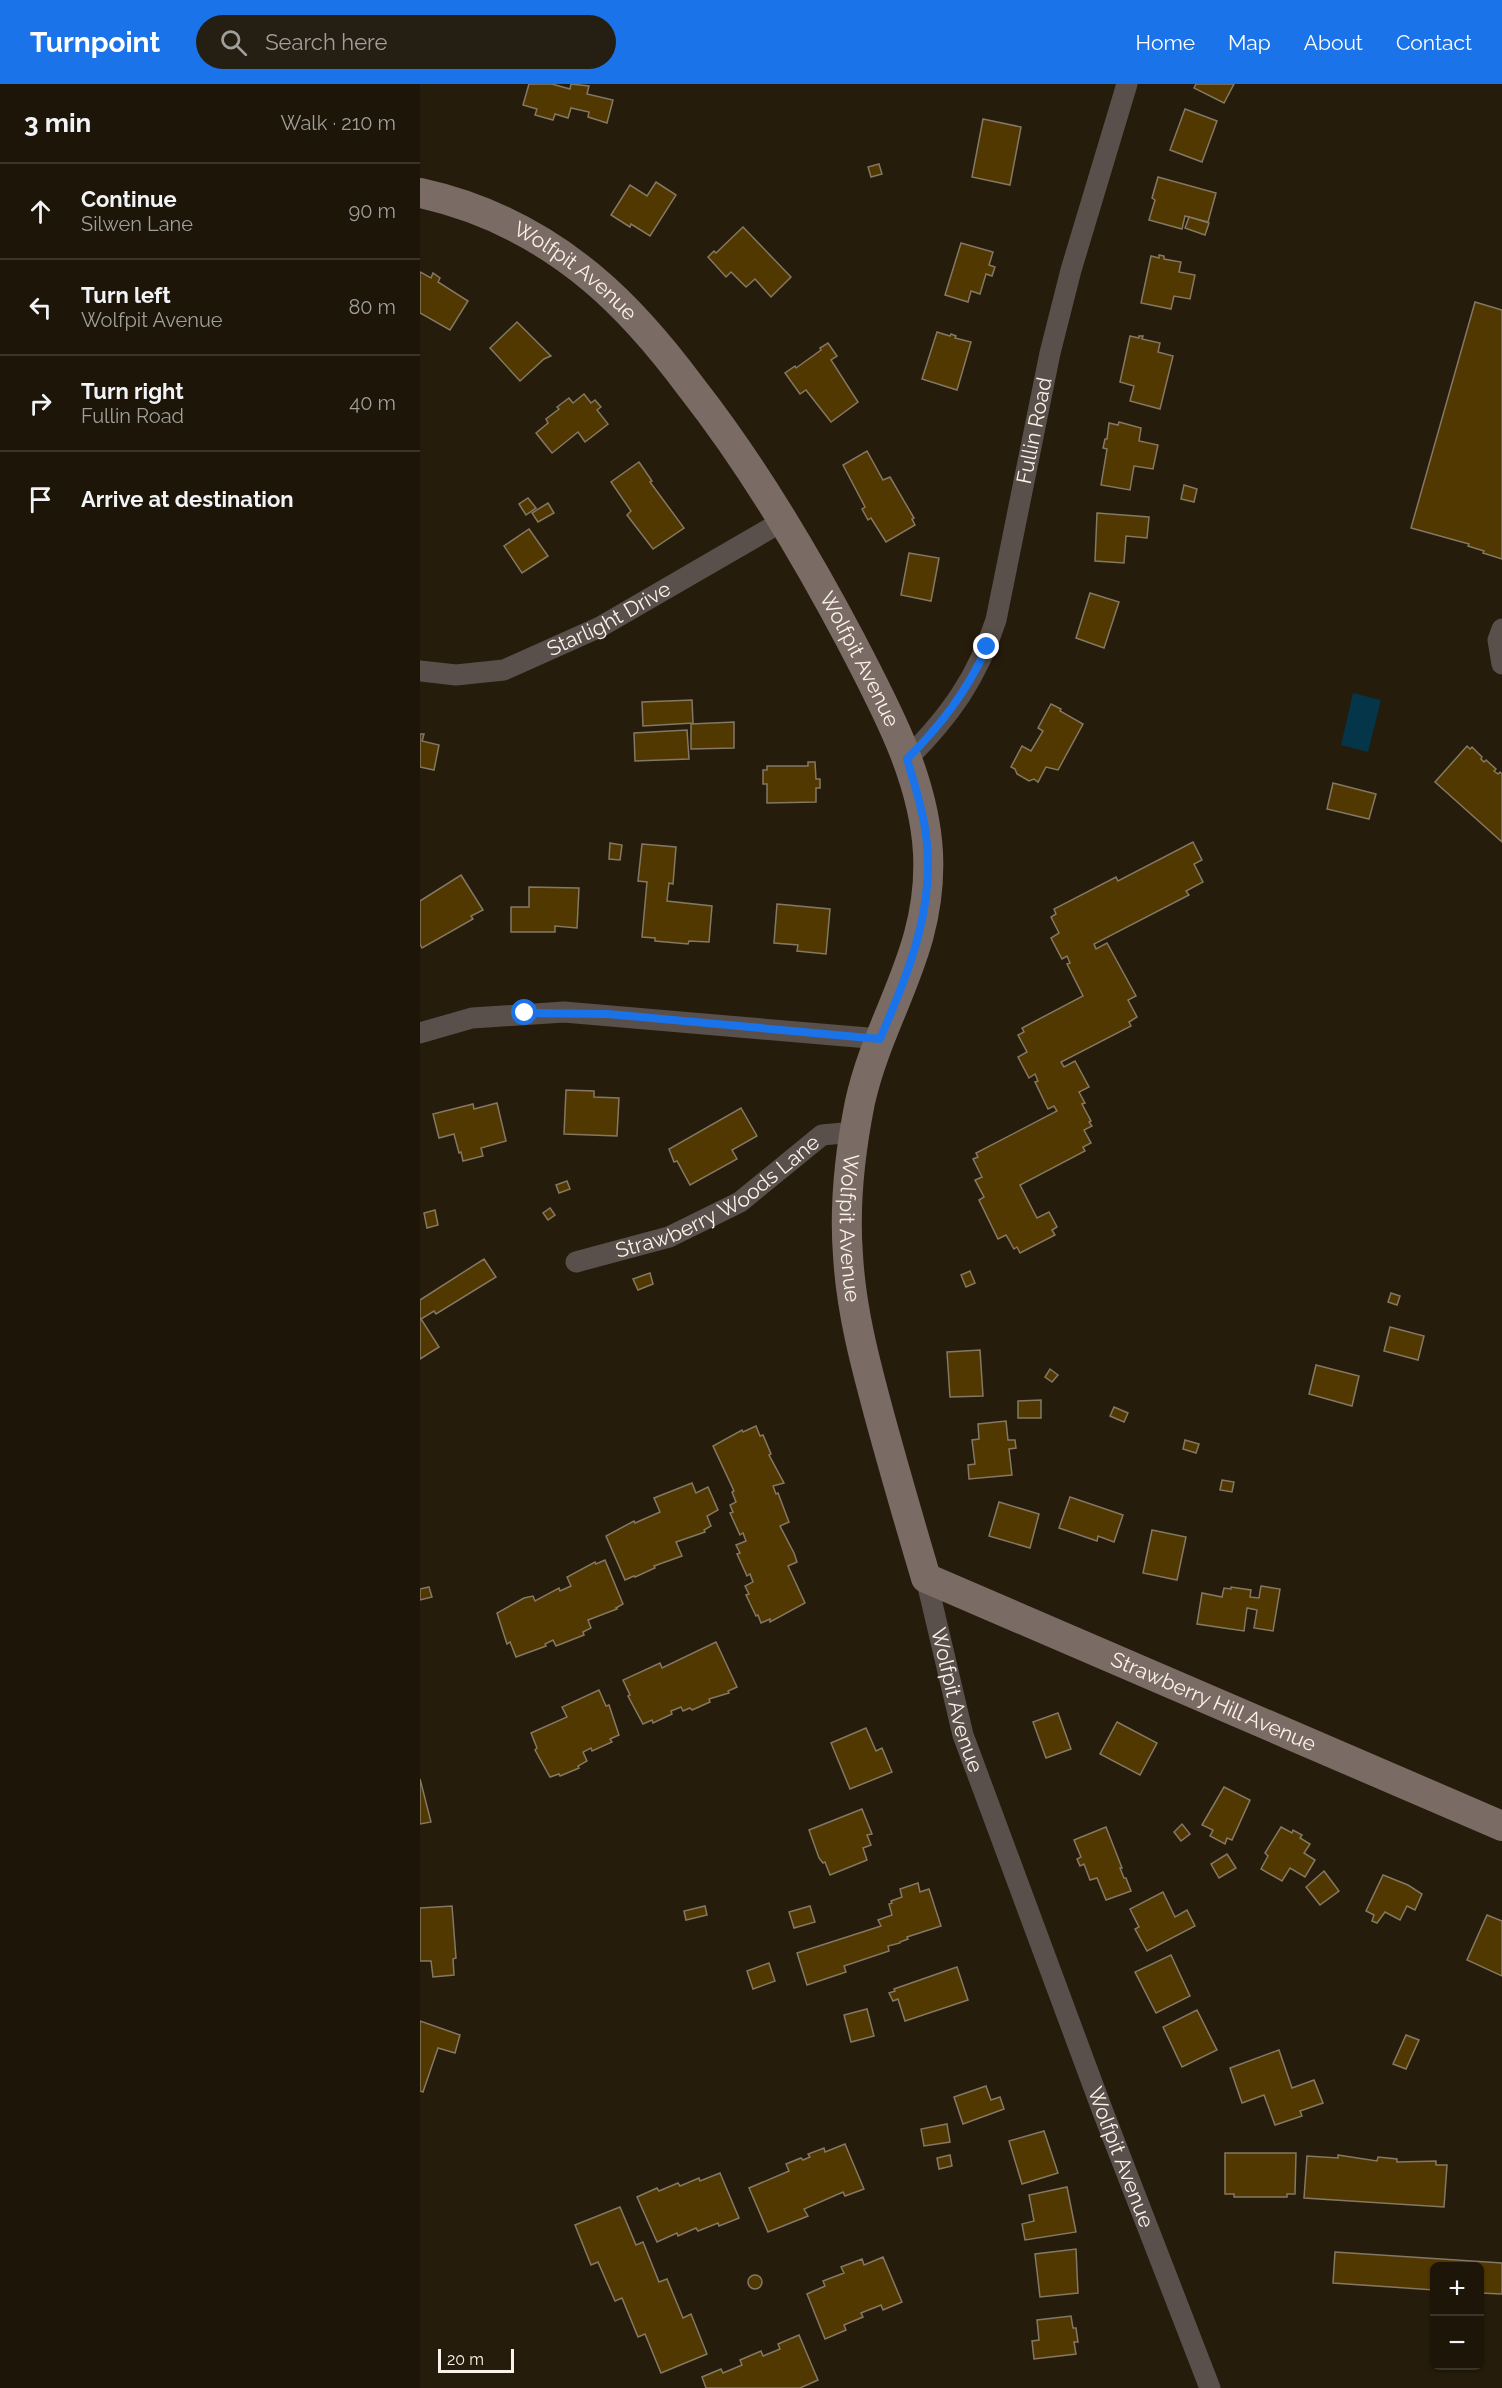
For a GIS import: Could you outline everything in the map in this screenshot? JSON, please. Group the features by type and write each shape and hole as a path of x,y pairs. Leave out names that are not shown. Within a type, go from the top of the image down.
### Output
{"street":[{"name":"Fullin Road","path":"907,759 936,730 958,700 980,662 996,620 1050,353 1071,270 1127,84"},
{"name":"Wolfpit Avenue","path":"420,193 471,207 515,227 565,257 602,287 664,352 715,417 783,521 876,688 907,759 924,823 928,852 928,889 913,958 867,1075 854,1132 847,1210 847,1251 851,1294 871,1385 926,1578 963,1735 1103,2112 1210,2388"},
{"name":"Starlight Drive","path":"420,671 456,675 504,670 600,627 783,521"},
{"path":"1502,629 1498,640 1502,664"},
{"path":"420,1033 471,1018 564,1012 880,1039"},
{"name":"Strawberry Woods Lane","path":"576,1262 669,1237 740,1202 822,1135 854,1132"},
{"name":"Strawberry Hill Avenue","path":"926,1578 1502,1826"}],"water":[{"path":"1353,693 1381,700 1368,752 1341,745"}],"building":[{"path":"529,84 552,84 570,89 571,84 589,86 587,94 613,100 607,123 588,117 589,112 571,108 568,118 555,114 553,120 535,115 537,109 523,105"},
{"path":"1196,84 1234,84 1224,103 1194,88"},
{"path":"1185,109 1217,121 1202,162 1170,150"},
{"path":"983,119 1021,127 1010,185 972,177"},
{"path":"879,164 882,174 871,177 868,167"},
{"path":"1158,177 1216,193 1208,222 1185,216 1182,229 1149,220"},
{"path":"656,182 676,195 650,236 611,215 630,185 647,196"},
{"path":"1189,217 1209,223 1205,235 1185,228"},
{"path":"743,227 791,277 771,297 755,279 746,287 731,272 726,277 708,257 714,251 716,253"},
{"path":"961,243 993,252 989,265 995,267 992,276 986,274 980,294 971,291 968,302 945,295"},
{"path":"1159,255 1164,256 1164,259 1181,262 1179,272 1195,275 1190,299 1174,296 1171,309 1141,303 1151,256 1159,258"},
{"path":"420,272 431,278 433,273 440,278 438,282 468,301 450,330 420,313"},
{"path":"1475,302 1502,310 1502,559 1483,553 1484,551 1468,546 1469,544 1411,528"},
{"path":"517,322 551,356 544,359 520,381 490,348"},
{"path":"937,332 950,336 951,334 956,336 955,338 971,342 957,390 922,379"},
{"path":"1130,336 1139,338 1143,336 1142,339 1160,343 1158,352 1173,356 1160,409 1130,401 1134,386 1120,382"},
{"path":"828,343 837,356 831,360 858,402 831,422 806,390 800,394 785,373 795,366 796,368"},
{"path":"584,394 591,403 595,400 601,407 597,410 608,424 585,442 578,432 552,453 536,433 548,423 546,419 559,409 557,407 569,398 573,403"},
{"path":"1119,422 1141,428 1139,441 1158,445 1153,469 1134,466 1130,490 1101,485 1107,449 1103,448 1109,423 1118,425"},
{"path":"867,451 883,480 890,477 914,518 912,519 915,525 886,542 871,518 868,520 862,509 865,507 843,465"},
{"path":"639,462 652,481 650,482 684,528 653,549 627,515 631,511 611,482"},
{"path":"1184,485 1197,489 1194,502 1181,499"},
{"path":"528,498 536,508 526,515 519,504"},
{"path":"548,503 554,513 538,522 532,513"},
{"path":"1097,513 1149,517 1147,538 1126,536 1124,563 1095,561"},
{"path":"529,529 548,556 522,573 504,546"},
{"path":"909,553 939,558 931,601 901,595"},
{"path":"1090,593 1119,602 1104,648 1076,638"},
{"path":"692,700 693,723 643,726 642,702"},
{"path":"1051,704 1083,724 1058,770 1046,767 1038,782 1034,779 1029,781 1017,774 1011,767 1022,746 1031,751 1043,731 1038,728"},
{"path":"734,722 734,748 691,749 691,724"},
{"path":"687,730 689,759 635,761 634,733"},
{"path":"420,734 424,734 422,741 439,745 434,770 420,767"},
{"path":"1467,746 1470,749 1472,747 1484,762 1486,760 1496,769 1494,771 1502,774 1502,842 1435,782"},
{"path":"808,762 815,762 816,779 820,779 820,788 816,788 816,802 767,803 767,784 763,784 763,770 767,770 767,766 808,766"},
{"path":"1333,783 1376,794 1369,819 1327,809"},
{"path":"1193,842 1202,860 1194,864 1203,882 1186,891 1189,895 1094,944 1096,949 1107,943 1136,996 1128,1000 1137,1017 1129,1022 1131,1026 1061,1062 1064,1067 1075,1061 1089,1087 1079,1092 1085,1103 1082,1104 1091,1121 1089,1122 1092,1126 1084,1130 1091,1143 1083,1147 1085,1151 1020,1185 1037,1218 1049,1212 1057,1227 1052,1230 1055,1235 1020,1253 1017,1247 1014,1249 1006,1235 998,1239 979,1200 984,1197 975,1180 982,1177 973,1159 978,1157 976,1153 1057,1111 1054,1106 1048,1109 1035,1082 1038,1081 1035,1074 1029,1078 1018,1057 1027,1052 1018,1035 1024,1032 1022,1028 1083,996 1067,964 1070,963 1067,956 1062,959 1051,938 1059,933 1051,917 1056,914 1054,909 1116,877 1118,881"},
{"path":"610,843 622,845 620,860 609,859"},
{"path":"642,844 676,847 673,884 669,883 667,901 712,906 709,942 689,941 688,944 655,941 655,938 642,937 647,882 638,881"},
{"path":"461,875 483,910 471,916 473,919 422,948 420,944 420,901"},
{"path":"529,887 579,888 577,928 555,926 555,932 511,932 511,907 529,907"},
{"path":"777,904 830,909 826,954 797,951 798,945 774,943"},
{"path":"566,1090 594,1091 594,1097 619,1098 617,1136 564,1134"},
{"path":"497,1103 506,1141 481,1148 483,1156 463,1161 454,1134 439,1138 433,1114 473,1104 474,1109"},
{"path":"741,1108 757,1136 732,1150 737,1159 690,1185 677,1161 674,1162 669,1149"},
{"path":"567,1181 570,1189 559,1193 556,1185"},
{"path":"550,1208 555,1215 548,1220 543,1213"},
{"path":"435,1210 438,1225 427,1228 424,1213"},
{"path":"484,1259 496,1277 436,1314 434,1311 421,1319 439,1347 420,1359 420,1300"},
{"path":"970,1271 975,1283 966,1287 961,1275"},
{"path":"650,1273 653,1284 638,1290 633,1279"},
{"path":"1391,1293 1400,1296 1397,1305 1388,1302"},
{"path":"1390,1327 1424,1336 1418,1360 1384,1351"},
{"path":"980,1350 983,1396 950,1397 947,1352"},
{"path":"1316,1365 1359,1376 1352,1406 1309,1394"},
{"path":"1050,1369 1058,1375 1052,1382 1045,1377"},
{"path":"1041,1400 1041,1418 1018,1418 1018,1401"},
{"path":"1114,1407 1128,1413 1124,1422 1110,1416"},
{"path":"1006,1421 1008,1440 1015,1440 1016,1448 1009,1449 1012,1475 969,1479 968,1465 975,1464 972,1440 979,1439 978,1424"},
{"path":"756,1426 760,1436 763,1435 771,1454 769,1455 784,1483 773,1486 789,1522 780,1526 797,1562 788,1566 805,1603 770,1622 770,1619 761,1623 746,1595 749,1594 745,1586 753,1582 750,1574 747,1576 737,1554 740,1553 736,1545 746,1541 743,1533 740,1535 730,1513 733,1512 730,1505 736,1502 732,1492 734,1491 713,1446 742,1430 743,1432"},
{"path":"1185,1440 1199,1444 1196,1453 1183,1449"},
{"path":"1222,1480 1234,1482 1232,1492 1220,1490"},
{"path":"692,1483 696,1493 708,1487 718,1510 707,1516 711,1526 704,1530 705,1532 676,1542 682,1556 625,1580 606,1536 634,1521 635,1523 660,1512 654,1498"},
{"path":"1070,1497 1123,1515 1114,1542 1098,1536 1097,1541 1059,1528"},
{"path":"999,1502 1039,1514 1030,1548 989,1536"},
{"path":"1152,1530 1186,1537 1177,1580 1143,1573"},
{"path":"605,1560 623,1604 617,1609 588,1620 591,1628 583,1632 584,1635 556,1646 553,1640 545,1644 546,1646 516,1657 510,1642 507,1644 497,1613 524,1598 533,1596 535,1601 559,1588 560,1591 571,1586 567,1577 595,1562 596,1564"},
{"path":"1261,1586 1280,1589 1273,1631 1254,1628 1257,1610 1247,1608 1244,1631 1197,1624 1202,1593 1222,1597 1224,1588 1231,1589 1231,1587 1251,1590 1250,1597 1259,1598"},
{"path":"429,1587 432,1597 420,1600 420,1589"},
{"path":"716,1642 737,1687 728,1691 729,1693 709,1699 710,1702 692,1710 690,1708 683,1711 681,1707 653,1723 652,1720 643,1724 628,1696 630,1695 623,1680 660,1663 662,1668"},
{"path":"599,1690 606,1706 609,1705 619,1735 610,1739 612,1742 592,1751 591,1748 583,1752 587,1761 578,1766 579,1768 560,1776 559,1774 550,1777 535,1750 537,1748 531,1733 567,1717 562,1707"},
{"path":"1058,1713 1071,1749 1046,1758 1033,1722"},
{"path":"1117,1722 1157,1743 1140,1775 1100,1754"},
{"path":"866,1728 876,1751 882,1748 892,1772 850,1789 831,1743"},
{"path":"420,1779 431,1822 420,1824"},
{"path":"1224,1787 1250,1800 1232,1840 1227,1838 1225,1844 1210,1836 1213,1830 1202,1825"},
{"path":"862,1809 872,1834 867,1835 871,1845 863,1848 867,1860 830,1875 825,1862 823,1863 819,1858 809,1830"},
{"path":"1182,1824 1190,1834 1181,1841 1174,1832"},
{"path":"1106,1827 1122,1868 1120,1868 1131,1891 1106,1900 1097,1878 1090,1880 1084,1864 1080,1866 1077,1859 1081,1857 1074,1840"},
{"path":"1281,1827 1302,1835 1300,1838 1310,1844 1304,1853 1315,1860 1305,1877 1290,1868 1282,1881 1261,1869 1268,1856 1265,1853"},
{"path":"1227,1854 1236,1868 1219,1878 1211,1864"},
{"path":"1324,1871 1339,1891 1320,1905 1306,1887"},
{"path":"1383,1875 1408,1885 1422,1894 1415,1910 1407,1906 1400,1920 1385,1912 1377,1923 1372,1921 1374,1915 1366,1911"},
{"path":"918,1883 920,1892 929,1889 941,1926 888,1946 889,1951 844,1966 846,1972 807,1985 797,1953 881,1926 878,1920 892,1915 889,1904 892,1903 891,1901 902,1897 900,1889"},
{"path":"1163,1892 1175,1917 1187,1910 1195,1926 1147,1951 1135,1929 1139,1927 1130,1909"},
{"path":"452,1906 456,1958 453,1959 454,1975 433,1977 431,1961 420,1961 420,1908"},
{"path":"705,1906 707,1915 686,1920 684,1911"},
{"path":"810,1906 815,1922 794,1928 789,1912"},
{"path":"1487,1915 1502,1921 1502,1976 1467,1960"},
{"path":"1171,1955 1190,1996 1156,2013 1135,1972"},
{"path":"769,1963 775,1981 753,1989 747,1971"},
{"path":"957,1967 968,2000 905,2021 898,1999 893,2001 889,1993 895,1991 894,1989"},
{"path":"867,2009 874,2036 851,2042 844,2015"},
{"path":"1197,2010 1217,2050 1182,2067 1163,2027"},
{"path":"420,2021 460,2035 455,2053 438,2048 423,2092 420,2091"},
{"path":"1406,2035 1419,2040 1406,2069 1393,2064"},
{"path":"1279,2050 1292,2088 1314,2080 1323,2103 1300,2111 1302,2116 1275,2125 1264,2095 1242,2103 1230,2068"},
{"path":"986,2086 991,2100 1000,2097 1004,2109 963,2124 954,2097"},
{"path":"947,2124 950,2142 924,2146 921,2129"},
{"path":"1044,2131 1058,2173 1022,2184 1009,2141"},
{"path":"845,2144 864,2189 845,2196 843,2192 804,2209 808,2216 768,2232 749,2188 789,2171 786,2164 801,2158 803,2160 810,2157 808,2154 824,2148 825,2152"},
{"path":"1225,2153 1296,2153 1295,2194 1287,2194 1287,2197 1234,2197 1234,2194 1225,2194"},
{"path":"950,2155 952,2166 939,2169 937,2158"},
{"path":"1338,2155 1377,2161 1378,2157 1397,2159 1397,2162 1436,2161 1436,2165 1447,2165 1444,2207 1304,2198 1307,2156 1338,2158"},
{"path":"720,2173 739,2218 698,2231 696,2228 678,2236 677,2233 657,2242 637,2197 657,2188 659,2191 678,2183 680,2186"},
{"path":"1067,2187 1076,2232 1025,2240 1022,2224 1034,2221 1029,2195"},
{"path":"620,2207 636,2245 643,2242 659,2282 667,2279 683,2318 691,2314 707,2354 661,2373 645,2334 638,2337 622,2298 615,2301 598,2262 591,2265 575,2225"},
{"path":"1076,2249 1078,2293 1040,2297 1035,2254"},
{"path":"1335,2252 1502,2263 1502,2294 1484,2293 1484,2262 1430,2262 1430,2290 1333,2283"},
{"path":"883,2257 902,2302 883,2310 881,2305 861,2313 863,2317 844,2325 846,2330 825,2339 807,2294 825,2286 823,2281 844,2273 841,2267 862,2259 864,2265"},
{"path":"752,2275 758,2275 762,2282 758,2289 752,2289 748,2285 748,2279"},
{"path":"1071,2316 1078,2342 1074,2342 1076,2354 1034,2359 1032,2341 1039,2340 1037,2320"},
{"path":"799,2335 818,2380 800,2388 706,2388 702,2377 721,2369 723,2373 742,2365 740,2360 761,2351 763,2356 780,2349 778,2344"}],"route":[{"path":"525,1013 608,1014 880,1039 913,958 928,889 928,852 924,823 907,759 947,716 970,681 987,647"}]}
